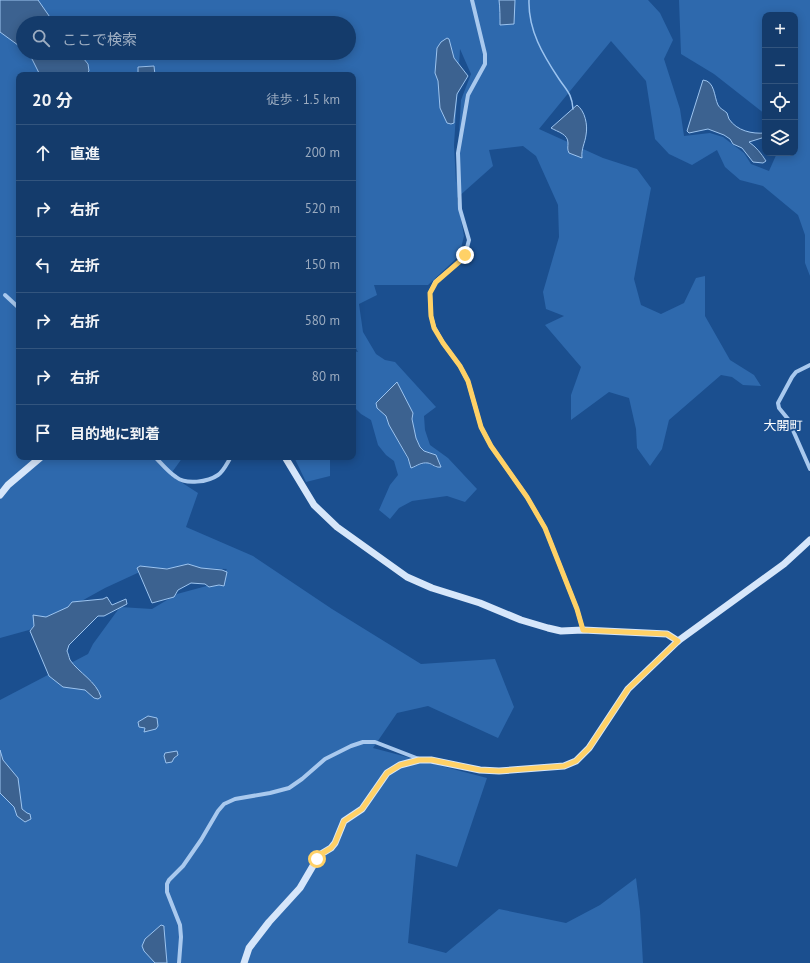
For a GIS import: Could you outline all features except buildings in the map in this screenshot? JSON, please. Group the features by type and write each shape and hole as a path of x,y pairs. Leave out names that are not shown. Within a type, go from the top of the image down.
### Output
{"street":[{"path":"472,0 485,54 484,64 468,95 458,153 460,209 469,240 465,255 436,282 430,293 431,316 434,328 460,366 468,381 481,427 491,446 527,497 545,528 577,609 583,630"},
{"path":"5,295 16,305"},
{"path":"810,365 796,372 778,403 779,408 788,419 810,468"},
{"path":"0,495 8,485 37,460"},
{"path":"158,460 176,478 184,481 198,481 210,479 219,474 229,460"},
{"path":"287,460 314,505 337,528 408,577 432,588 480,603 521,620 548,628 561,631 583,630 667,634 678,641"},
{"path":"244,963 249,948 300,888 321,854 331,848 335,843 344,821 362,809 387,773 400,765 422,760 432,760 480,770 499,771 564,766 576,761 589,748 628,689 678,641 784,564 810,540"},
{"path":"179,963 181,937 180,925 167,892 167,884 183,866 224,804 235,799 289,788 325,759 351,746 363,742 375,742 422,760"}],"shaded area":[{"path":"0,0 648,0 660,13 673,40 664,59 680,109 684,136 710,133 723,137 744,153 751,164 769,171 776,156 798,156 798,12 762,12 762,112 714,74 681,54 679,0 810,0 810,276 805,263 805,235 798,215 763,186 740,180 725,167 717,150 692,165 669,154 655,139 646,81 611,41 539,129 603,158 637,169 651,188 634,279 641,305 661,314 684,303 696,278 705,276 705,316 730,360 754,375 761,386 743,385 732,377 721,375 669,420 662,449 650,466 637,448 636,429 629,398 609,392 571,420 571,395 581,367 545,325 564,316 546,309 543,292 559,237 558,205 536,156 523,146 489,150 493,166 457,198 464,236 459,256 428,285 374,285 377,295 359,304 363,332 376,354 385,360 395,362 436,407 424,416 425,430 430,445 448,458 477,489 465,502 447,496 412,501 399,508 390,519 379,510 390,485 398,475 394,461 386,455 378,445 371,420 356,409 356,352 358,352 356,348 356,72 154,72 153,66 138,67 138,72 16,72 16,460 181,460 170,475 198,493 186,527 253,556 332,609 421,664 495,659 514,707 498,738 428,706 397,713 373,748 487,778 457,867 416,854 408,943 446,953 499,909 566,923 600,905 636,878 640,911 643,963 0,963 0,700 88,654 93,644 120,607 152,609 177,594 214,584 227,569 168,568 144,570 105,588 29,630 0,638","holes":["460,49 471,74 461,100 456,183 454,145","408,405 413,413 412,419 416,438 420,447 424,451 436,455 437,468 428,463 411,468 386,416"]},
{"path":"0,0 38,0 49,16 16,16 16,44 0,32"},
{"path":"499,0 515,0 514,24 500,25"},
{"path":"447,38 449,39 454,58 468,76 457,94 454,123 451,124 447,123 440,108 438,81 435,73 437,48 441,42"},
{"path":"32,60 85,60 88,64 89,71 88,72 38,72"},
{"path":"154,66 155,72 138,72 138,67"},
{"path":"703,80 707,81 714,90 718,105 727,113 732,123 745,131 762,133 762,138 749,142 758,150 766,161 763,163 753,162 742,148 733,144 730,139 724,135 708,129 689,133 687,131"},
{"path":"577,105 584,114 587,127 582,158 569,153 568,140 566,137 551,128"},
{"path":"397,382 413,413 412,419 416,438 420,447 424,451 436,455 441,467 426,463 411,468 408,458 389,425 386,416 377,408 376,403"},
{"path":"295,460 330,460 330,476 306,482"},
{"path":"188,564 201,568 222,570 227,572 224,586 219,585 209,587 205,584 191,583 178,590 174,597 152,603 137,568 140,566 167,569"},
{"path":"107,597 112,605 126,599 127,604 104,616 98,616 69,645 67,651 70,660 99,691 101,697 98,699 94,698 85,690 63,687 49,676 30,631 34,626 33,615 46,617 68,607 72,602 103,599"},
{"path":"148,716 157,718 158,726 156,729 144,732 145,728 139,727 138,722"},
{"path":"0,750 3,760 18,778 22,809 30,814 31,819 25,822 17,816 14,807 0,793"},
{"path":"177,751 178,755 172,762 166,763 164,756 165,753"},
{"path":"161,925 164,926 167,963 155,963 144,951 142,946 145,939"}],"waterway":[{"path":"529,0 531,22 538,42 547,61 569,93 572,100 573,109"}],"district":[{"name":"大開町","path":"783,425"}],"route":[{"path":"317,859 335,843 344,821 362,809 387,773 400,765 419,760 432,760 448,765 480,770 499,771 564,766 576,761 589,748 628,689 678,641 667,634 583,630 582,622 568,584 545,528 527,497 491,446 481,427 468,381 460,366 434,328 430,308 430,293 436,282 465,255"}]}
